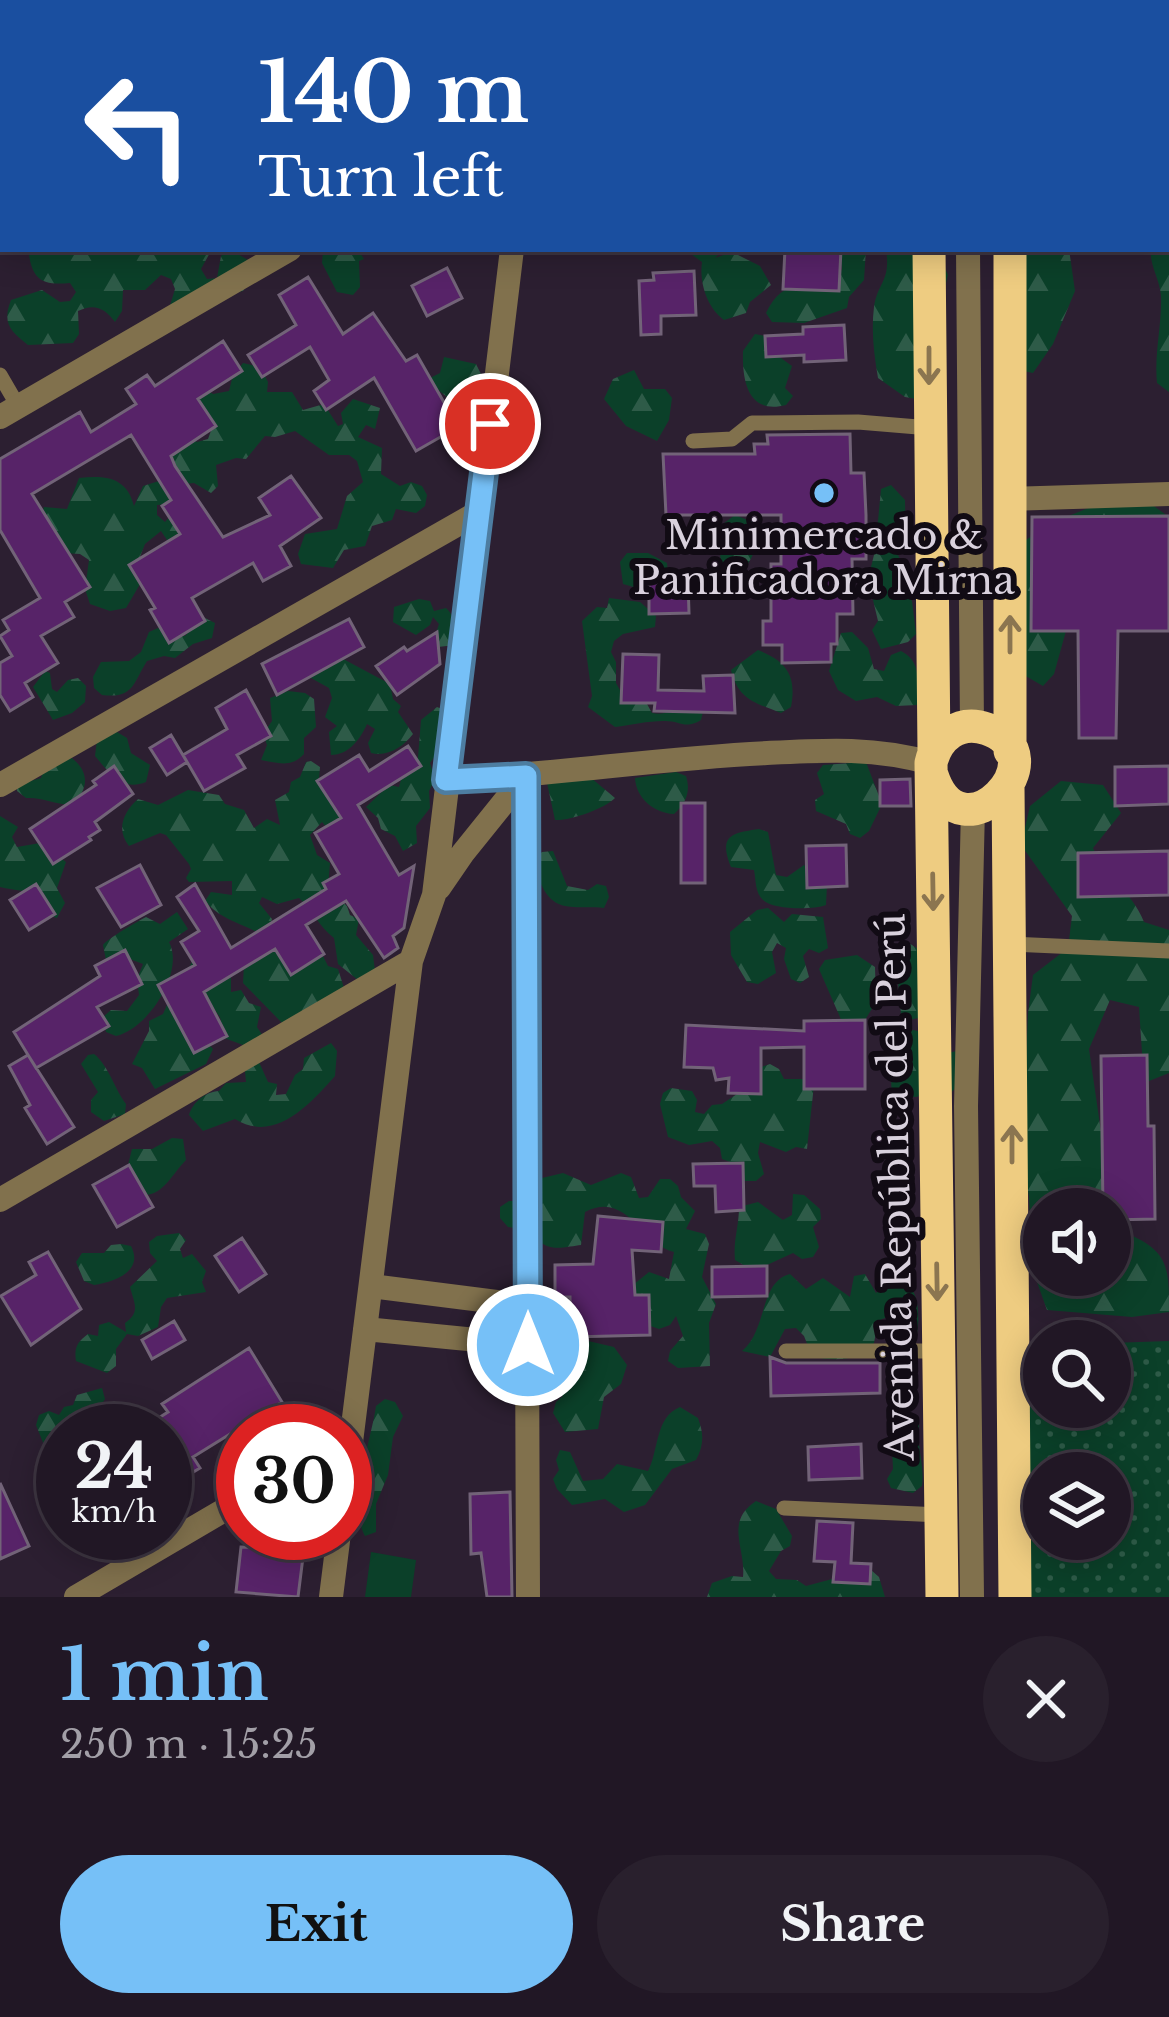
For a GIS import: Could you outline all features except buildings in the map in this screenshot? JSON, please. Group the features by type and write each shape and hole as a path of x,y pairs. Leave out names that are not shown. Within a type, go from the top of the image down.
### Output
{"highway":[{"name":"Avenida República del Perú","path":"929,252 942,1597"},
{"path":"1010,252 1010,751 1014,763 1008,787 1015,1597"},
{"path":"1008,787 990,804 973,808 954,804 943,797 932,763 949,733 972,726 995,732 1010,751"}],"street":[{"path":"9,412 285,252"},
{"path":"354,1404 411,961 434,895 512,252"},
{"path":"968,252 972,726"},
{"path":"1010,499 1169,494"},
{"path":"0,785 479,512"},
{"path":"446,780 526,776 670,758 859,748 932,763"},
{"path":"434,895 526,776"},
{"path":"526,776 528,1597"},
{"path":"972,1597 966,1106 973,808"},
{"path":"0,1200 411,961"},
{"path":"371,1286 528,1306"},
{"path":"365,1329 528,1345"},
{"path":"76,1597 216,1515"},
{"path":"331,1597 336,1560"}],"lane":[{"path":"0,376 9,412"},
{"path":"693,441 733,439 752,423 858,422 929,428"},
{"path":"1012,944 1169,951"},
{"path":"786,1351 938,1351"},
{"path":"784,1508 941,1515"}],"green space":[{"path":"29,252 210,252 201,269 207,279 217,278 221,256 234,252 248,260 249,282 243,291 169,309 175,289 171,279 161,275 145,290 123,290 122,311 115,322 99,308 89,307 78,311 79,334 73,343 28,345 9,326 11,300 42,290 60,302 70,301 76,292 70,283 44,281 32,267"},
{"path":"323,252 359,252 364,259 359,261 360,287 353,295 337,292 322,263"},
{"path":"688,252 721,252 715,258 732,252 760,266 771,285 750,302 746,313 724,320 706,294 702,262"},
{"path":"839,252 866,252 864,280 849,297 847,308 804,323 772,322 766,313 782,292 797,286 824,291 827,281 837,279 842,269"},
{"path":"886,252 937,252 948,275 916,399 878,378 873,316 887,268"},
{"path":"1008,252 1069,252 1075,291 1053,344 1033,373 1015,369"},
{"path":"1169,252 1169,392 1157,383 1161,296 1151,255"},
{"path":"755,334 765,336 774,353 792,366 785,388 793,396 786,405 763,405 746,384 743,351"},
{"path":"444,357 476,364 490,379 479,426 467,417 460,433 450,438 448,398 430,378 440,373"},
{"path":"243,363 260,367 268,382 267,392 292,392 303,410 324,404 338,426 343,424 341,413 353,399 380,408 375,429 366,425 358,437 382,448 381,474 400,486 411,482 422,486 427,495 425,506 416,513 396,509 392,520 372,526 365,546 344,550 333,568 301,564 298,554 305,534 337,529 347,496 363,482 357,461 349,455 329,455 295,431 265,436 246,459 216,465 218,486 211,493 194,483 184,484 168,504 157,505 157,515 165,522 172,514 202,524 169,543 161,531 145,544 137,564 143,579 126,608 110,611 90,604 85,589 89,560 64,553 40,518 44,507 67,509 79,478 98,477 120,484 134,506 143,486 159,481 161,461 184,433 197,442 208,439 212,428 191,402 203,388 213,394 229,391"},
{"path":"634,370 644,389 665,389 672,398 669,420 657,441 626,426 604,399 613,379"},
{"path":"891,485 905,500 905,519 886,547 896,551 901,561 901,584 912,601 916,634 908,642 881,649 872,630 878,621 873,600 877,581 870,571 875,551 871,541 881,489"},
{"path":"1111,499 1144,499 1169,517 1069,620 1054,674 1043,686 1024,675 1017,546 1051,523"},
{"path":"735,515 755,523 757,538 751,559 736,576 721,571 719,527"},
{"path":"627,553 648,553 667,563 669,584 644,590 623,584 620,562"},
{"path":"609,598 640,602 656,616 655,627 623,634 614,641 616,683 626,701 647,704 652,713 663,713 685,695 705,703 701,720 615,727 588,707 592,696 582,621 597,607 607,608"},
{"path":"419,599 430,601 434,611 446,608 450,612 455,645 438,647 439,624 433,617 416,635 393,622 394,607"},
{"path":"201,616 215,623 212,638 193,644 175,658 147,661 127,692 102,695 94,688 93,677 101,662 129,661 141,652 149,632 158,628 185,636"},
{"path":"852,632 868,648 874,669 884,671 891,655 901,651 913,661 917,705 896,706 877,697 856,701 838,690 829,671 841,633"},
{"path":"758,650 782,664 791,678 791,707 781,713 749,699 734,680 731,670"},
{"path":"332,653 390,684 393,699 401,706 398,712 413,734 400,747 371,753 368,743 375,729 367,724 349,749 331,755 329,732 337,726 325,717 332,698 329,688 311,678 307,667"},
{"path":"45,671 57,692 68,680 78,678 86,686 85,702 53,720 33,687"},
{"path":"288,691 314,699 316,727 304,738 304,754 294,761 261,760 267,745 263,734 272,721 270,698"},
{"path":"437,707 447,711 443,745 430,763 435,779 429,791 430,808 416,826 417,843 403,851 366,807 389,785 399,787 402,776 417,770 421,720"},
{"path":"117,732 127,738 131,753 150,765 146,782 123,782 95,756 97,740"},
{"path":"69,756 81,767 85,780 82,793 71,805 26,798 17,791 17,785 41,778 44,768"},
{"path":"311,761 320,767 319,779 343,794 342,825 329,830 322,822 310,835 317,855 330,863 328,888 359,919 356,935 373,955 375,971 358,980 338,964 334,938 299,898 277,904 262,897 259,903 272,919 269,930 259,933 223,916 205,901 211,892 232,895 232,881 189,882 189,864 166,835 160,833 129,846 123,834 125,815 138,799 158,805 188,790 219,795 225,804 244,810 254,828 267,819 280,825 275,800 289,792 291,782"},
{"path":"866,762 882,804 869,831 860,838 850,834 846,824 816,811 815,800 824,794 817,773 823,765"},
{"path":"676,772 686,776 688,787 674,814 647,803 635,778"},
{"path":"590,777 615,798 586,814 555,820 546,778"},
{"path":"1061,781 1103,785 1121,813 1093,848 1144,922 1169,930 1169,1073 1144,1083 1139,1007 1110,1000 1089,1049 1107,1188 1028,1188 1022,1154 1033,975 1068,948 1072,916 1021,845 1030,806"},
{"path":"0,816 18,827 12,837 17,847 40,843 66,862 57,888 65,903 57,918 30,893 0,887"},
{"path":"741,832 768,832 776,875 787,877 804,865 827,884 826,905 775,906 758,894 754,870 731,867 727,842"},
{"path":"553,851 567,886 588,890 597,884 606,886 609,897 604,908 569,907 548,896 534,859"},
{"path":"768,908 784,922 792,914 823,917 828,948 819,953 809,949 803,956 809,977 800,983 791,979 784,959 786,948 777,943 772,952 776,973 758,984 747,982 731,955 730,932 757,910"},
{"path":"177,912 188,929 169,942 172,968 161,998 128,1031 116,1036 106,1032 103,1017 111,1010 127,1011 139,995 137,979 143,964 122,956 106,960 103,945 146,917 160,924"},
{"path":"909,943 918,949 932,1015 909,1020 901,1014 891,951"},
{"path":"245,947 321,952 328,966 338,969 345,991 285,1026 243,983"},
{"path":"857,955 875,967 876,1002 865,1020 843,1024 819,969 825,960"},
{"path":"193,960 231,973 231,992 241,990 249,1003 261,1007 257,1027 263,1036 254,1049 224,1038 220,1017 186,973"},
{"path":"169,1000 213,1049 206,1064 155,1089 142,1068 132,1064 149,1031 149,1021 163,1014"},
{"path":"923,1032 947,1053 957,1051 960,1084 944,1099 923,1093 894,1096 892,1074 903,1035"},
{"path":"331,1043 337,1051 335,1076 278,1124 264,1127 235,1119 203,1131 189,1115 200,1098 226,1083 246,1082 245,1071 259,1062 268,1082 277,1084 276,1095 286,1094 303,1069 304,1058"},
{"path":"94,1054 126,1104 125,1114 104,1121 91,1112 91,1100 98,1092 81,1064"},
{"path":"770,1064 784,1079 806,1079 814,1085 807,1149 786,1152 760,1142 764,1174 756,1181 744,1181 712,1141 689,1145 668,1137 660,1104 663,1093 671,1088 692,1091 697,1100 695,1112 704,1114 740,1092 761,1094 761,1067"},
{"path":"172,1138 183,1139 186,1160 162,1188 143,1195 127,1169 132,1149 152,1149"},
{"path":"563,1173 591,1185 621,1173 631,1177 639,1198 648,1197 660,1179 670,1179 678,1186 681,1197 695,1211 686,1229 705,1234 709,1244 702,1277 716,1304 709,1323 710,1366 678,1368 668,1361 683,1336 676,1316 659,1329 648,1325 633,1296 633,1285 649,1272 669,1279 674,1252 652,1240 623,1213 600,1207 585,1212 581,1245 559,1248 508,1227 500,1218 500,1207 520,1201 542,1178"},
{"path":"793,1194 804,1195 820,1209 821,1219 813,1227 819,1247 813,1257 802,1259 793,1253 754,1271 735,1260 739,1207 758,1202 783,1220 792,1215"},
{"path":"179,1233 186,1240 180,1249 183,1258 192,1254 206,1271 202,1282 206,1292 167,1298 158,1327 138,1336 127,1334 116,1349 116,1366 107,1373 76,1361 79,1343 88,1334 98,1336 99,1325 109,1322 126,1332 125,1323 135,1311 130,1287 157,1261 149,1242"},
{"path":"1131,1236 1150,1246 1167,1271 1169,1312 1132,1317 1047,1310 1042,1296 1131,1296"},
{"path":"111,1245 131,1246 131,1269 102,1283 84,1281 76,1262 82,1253 104,1253"},
{"path":"790,1274 806,1289 823,1278 850,1297 854,1276 865,1274 876,1293 891,1283 903,1282 911,1288 918,1312 911,1350 892,1346 890,1335 899,1319 889,1316 878,1321 874,1343 846,1358 812,1356 796,1328 785,1329 770,1357 742,1351 756,1331 773,1286"},
{"path":"563,1320 571,1337 614,1347 627,1365 621,1384 604,1397 598,1429 565,1432 553,1413 563,1396 544,1395 535,1389 537,1333 549,1337"},
{"path":"1169,1341 1169,1597 1023,1597 1019,1346 1023,1346 1023,1428 1131,1428 1131,1342"},
{"path":"102,1388 105,1399 102,1404 73,1404 77,1395"},
{"path":"385,1399 395,1402 403,1416 393,1437 372,1533 372,1426 376,1406"},
{"path":"680,1407 698,1418 701,1449 696,1460 672,1469 645,1505 624,1512 605,1499 572,1505 557,1489 553,1479 559,1470 560,1450 570,1452 583,1481 603,1479 617,1464 648,1471 666,1418"},
{"path":"913,1416 919,1425 923,1478 922,1486 913,1493 891,1488 887,1479 893,1469 892,1448 901,1442 905,1421"},
{"path":"756,1501 776,1509 792,1536 790,1546 781,1551 769,1571 776,1579 797,1580 806,1586 836,1578 845,1583 851,1574 871,1570 879,1577 885,1597 707,1597 712,1583 743,1577 739,1527 746,1509"},
{"path":"372,1552 416,1560 411,1597 365,1597"}],"place":[{"name":"Minimercado & Panificadora Mirna","path":"824,493"}],"route":[{"path":"490,424 446,780 526,776 528,1345"}]}
